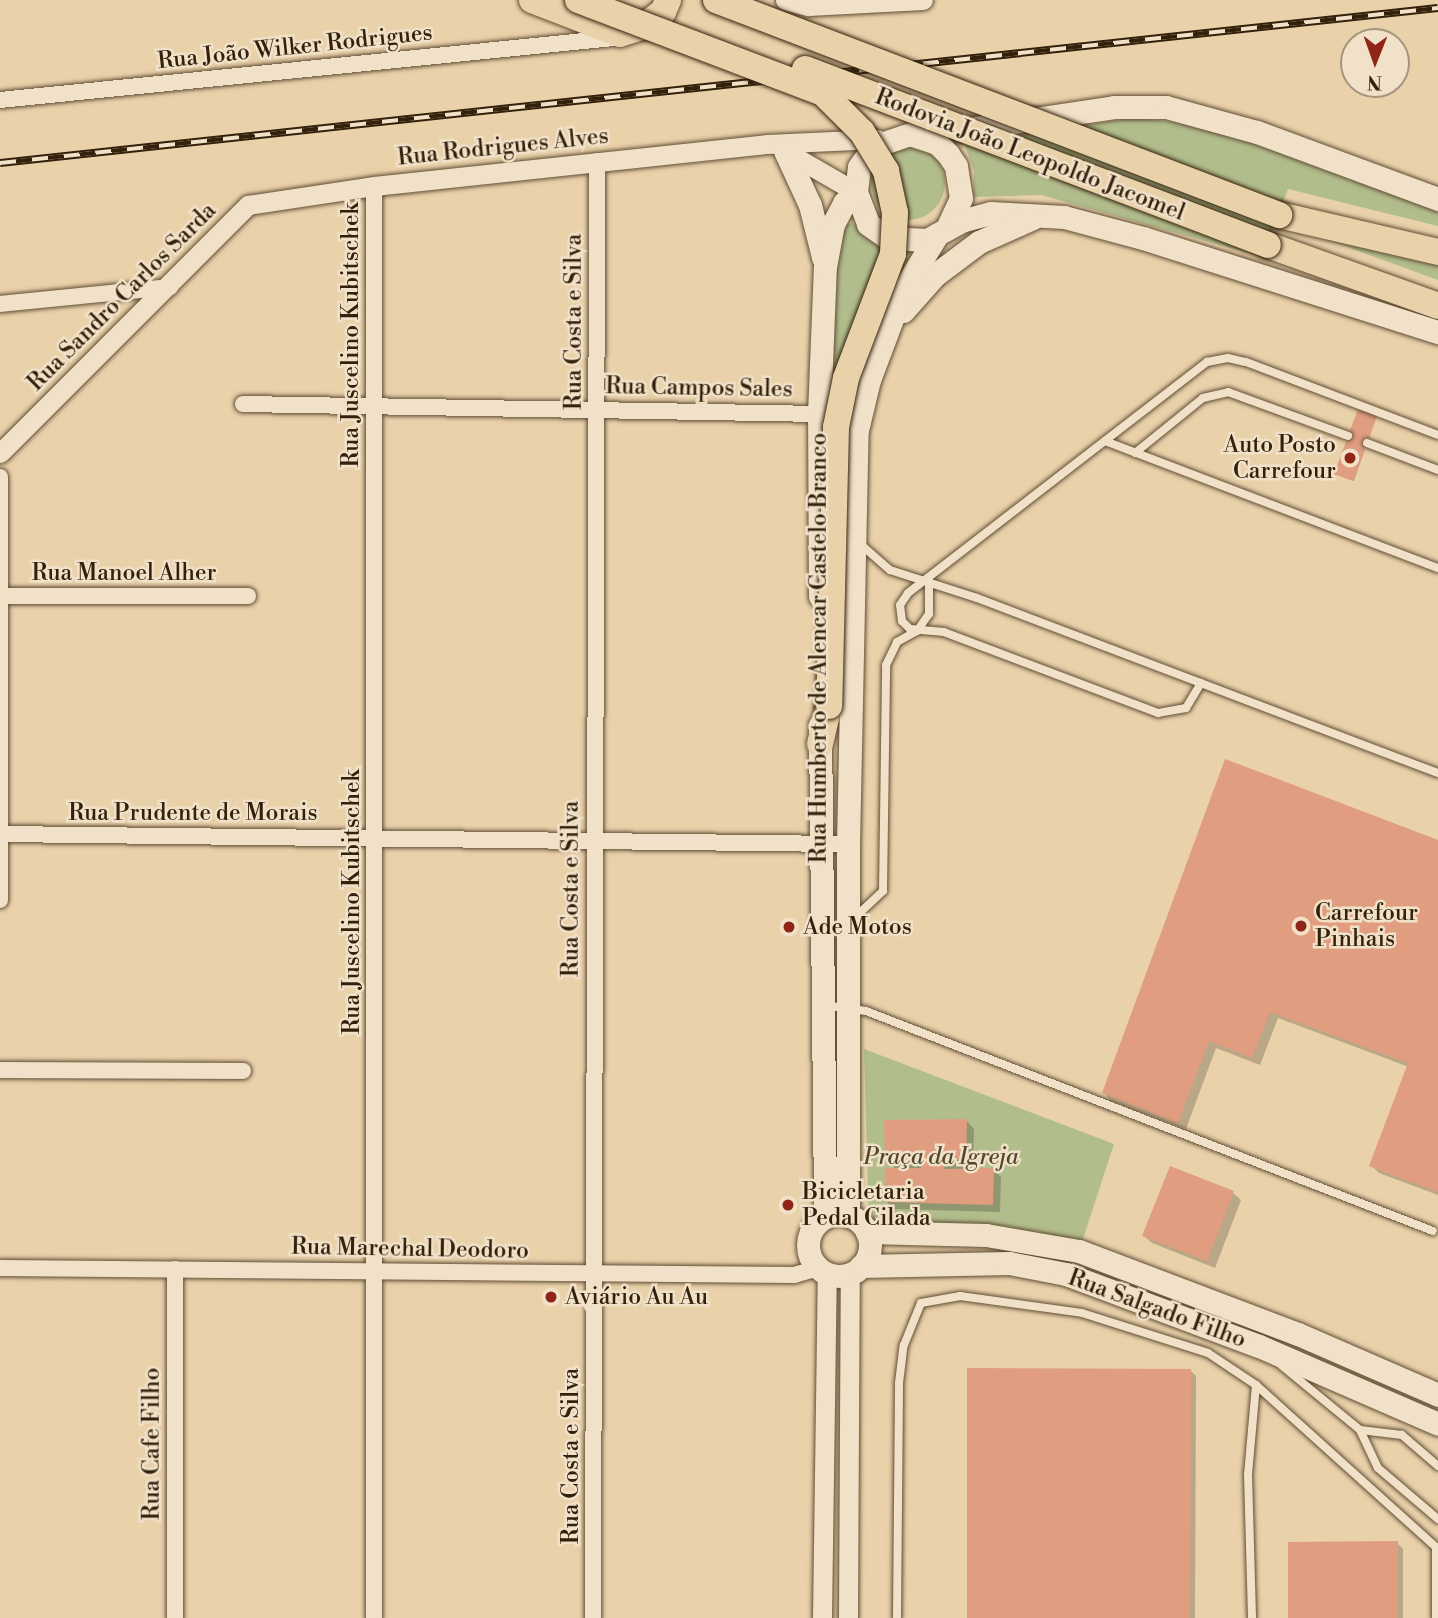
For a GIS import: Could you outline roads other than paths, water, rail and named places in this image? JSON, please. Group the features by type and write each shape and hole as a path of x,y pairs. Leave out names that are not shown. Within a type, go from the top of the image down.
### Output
{"highway":[{"path":"532,0 620,34 642,27 663,12 668,0"},
{"path":"578,0 823,93 862,132 886,172 895,213 893,254 846,378 836,427 829,706 820,744"},
{"name":"Rodovia João Leopoldo Jacomel","path":"624,0 1268,245 1438,306"},
{"name":"Rodovia João Leopoldo Jacomel","path":"716,0 1279,215 1438,252"}],"main road":[{"path":"1438,199 1245,128 1166,107 1114,107 885,140 865,156 856,192 868,224 888,238 911,242 991,213 1049,215 1143,238 1438,332"},
{"path":"923,136 948,153 956,166 961,198 942,232"},
{"path":"772,147 810,205 825,267"},
{"name":"Rua Humberto de Alencar Castelo Branco","path":"836,1216 822,1005 819,844 819,414 825,267 833,224 856,192"},
{"path":"888,331 935,275 979,242 1049,215"},
{"name":"Rua Humberto de Alencar Castelo Branco","path":"836,1216 848,1005 848,844 857,430 888,331 904,290 942,232"},
{"path":"836,1216 867,1232 870,1246 856,1270 822,1270 810,1256 808,1241 813,1227 836,1216"},
{"name":"Rua Salgado Filho","path":"867,1232 986,1235 1079,1251 1438,1395"},
{"path":"1040,1269 1045,1244"},
{"name":"Rua Salgado Filho","path":"856,1270 943,1261 1040,1269 1066,1274 1259,1346 1438,1424"},
{"path":"1178,1316 1188,1293"}],"street":[{"name":"Rua João Wilker Rodrigues","path":"0,100 595,38 621,38 647,29 664,17 674,0"},
{"path":"785,0 808,6 923,0"},
{"name":"Rua Rodrigues Alves","path":"248,205 374,186 597,161 885,140"},
{"path":"772,147 856,192"},
{"name":"Rua Costa e Silva","path":"593,1618 597,161"},
{"name":"Rua Juscelino Kubitschek","path":"374,186 374,1618"},
{"name":"Rua Sandro Carlos Sarda","path":"0,453 170,287 248,205"},
{"path":"0,304 170,287"},
{"name":"Rua Campos Sales","path":"243,404 373,404 819,414"},
{"path":"0,477 0,900"},
{"name":"Rua Manoel Alher","path":"1,596 248,596"},
{"name":"Rua Prudente de Morais","path":"0,834 848,844"},
{"path":"0,1070 243,1071"},
{"name":"Rua Marechal Deodoro","path":"0,1268 794,1275 822,1270"},
{"name":"Rua Cafe Filho","path":"175,1269 175,1618"},
{"path":"822,1270 822,1618"},
{"path":"848,1618 856,1270"}],"lane":[{"path":"1201,683 1186,708 1158,713 944,632 917,631 903,624 900,605 908,593 929,581 1195,368 1228,358 1438,435"},
{"path":"1135,453 1203,398 1228,391 1348,436"},
{"path":"1105,441 1438,568"},
{"path":"1367,443 1438,470"},
{"path":"855,538 882,565 1438,774"},
{"path":"848,923 883,891 886,665 897,642 917,631 930,609 929,581"},
{"path":"822,1005 848,1005 1433,1231"},
{"path":"897,1618 900,1383 904,1345 921,1303 960,1296 1082,1313 1208,1353 1256,1385 1437,1548 1436,1618"},
{"path":"1259,1346 1360,1430 1378,1468 1438,1519"},
{"path":"1252,1618 1248,1474 1256,1385"},
{"path":"1360,1430 1402,1435 1438,1466"}],"railway":[{"path":"0,163 1438,8"}],"place":[{"name":"Auto Posto Carrefour","path":"1350,458"},
{"name":"Carrefour Pinhais","path":"1301,926"},
{"name":"Ade Motos","path":"789,927"},
{"name":"Bicicletaria Pedal Cilada","path":"788,1205"},
{"name":"Aviário Au Au","path":"551,1297"}],"park label":[{"name":"Praça da Igreja","path":"941,1157"}]}
